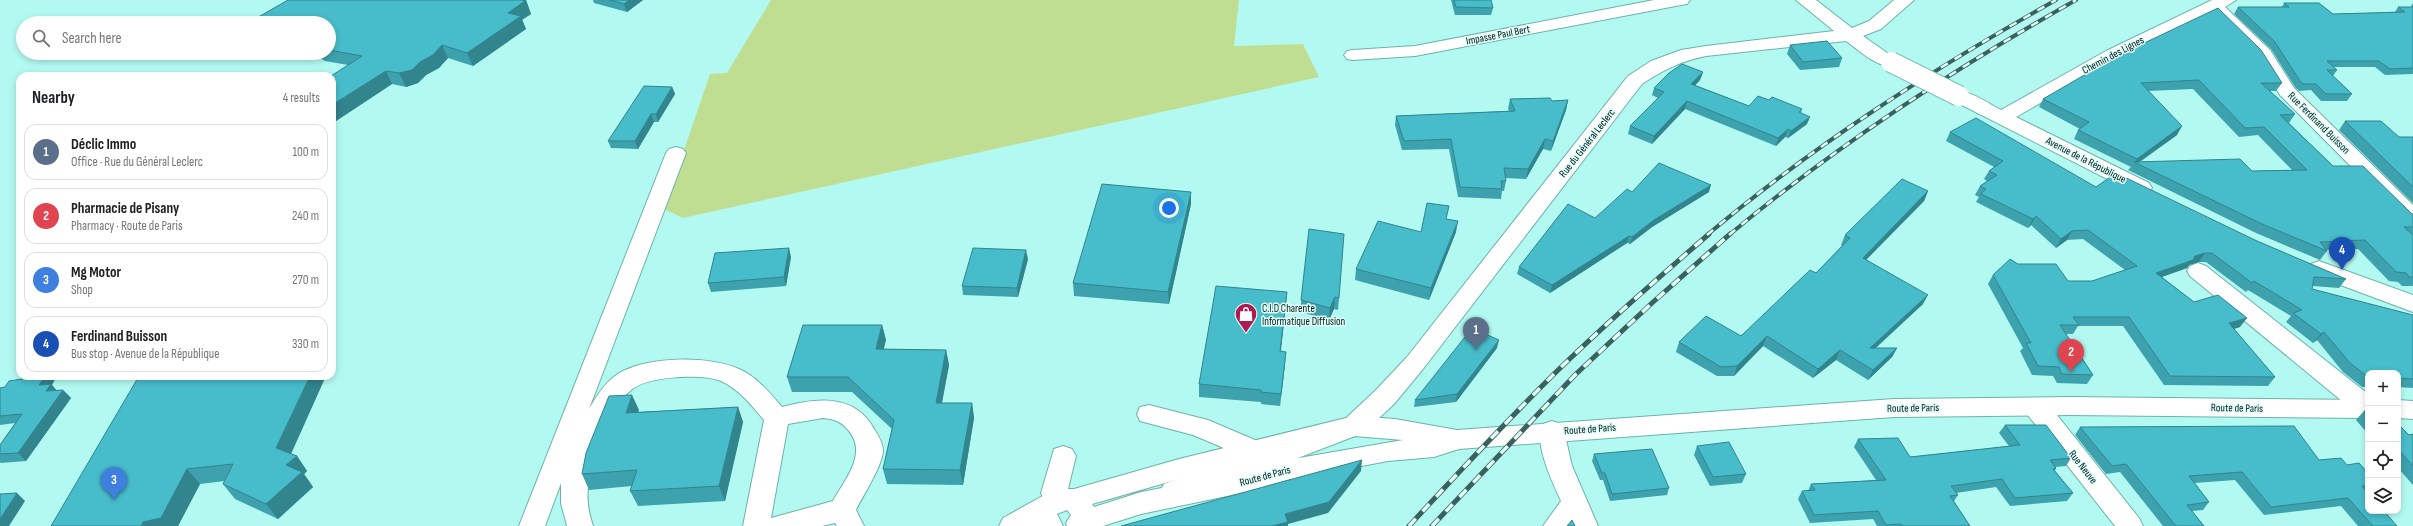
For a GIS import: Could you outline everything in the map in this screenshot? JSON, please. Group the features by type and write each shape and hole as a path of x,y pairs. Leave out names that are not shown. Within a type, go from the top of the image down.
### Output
{"street":[{"name":"Impasse Paul Bert","path":"1353,55 1415,51 1637,4 1681,0"},
{"name":"Avenue de la République","path":"1805,0 1849,35 1891,62 2162,198"},
{"name":"Rue du Général Leclerc","path":"1354,426 1385,397 1415,363 1635,80 1658,65 1681,56 1706,51 1849,35 1875,25 1905,0"},
{"name":"Chemin des Lignes","path":"2002,118 2028,101 2126,48 2221,3"},
{"name":"Rue Ferdinand Buisson","path":"2221,3 2264,54 2287,91 2413,217"},
{"path":"532,526 676,153"},
{"path":"2304,263 2413,304"},
{"path":"2198,271 2365,407"},
{"path":"580,526 575,511 572,489 601,410 612,393 628,379 649,373 707,368 730,375 741,382 757,394 777,418"},
{"path":"777,418 816,407 842,410 858,422 866,437 870,453 847,518 780,526"},
{"name":"Route de Paris","path":"1012,526 1063,514 1141,503 1246,482 1287,470 1388,451 1434,446 1459,439 1552,431 1894,408 2365,409"},
{"name":"Rue Neuve","path":"2036,408 2130,526"},
{"path":"2401,409 2413,410"},
{"path":"1150,414 1199,427 1253,450"},
{"path":"756,526 777,418"},
{"name":"Route de Paris","path":"1063,514 1127,483 1253,450 1354,426 1395,429 1459,439"},
{"name":"Route de Paris","path":"1141,503 1354,426"},
{"path":"1552,431 1559,466 1580,515 1556,526"},
{"path":"1063,456 1054,493 1063,514"}],"green space":[{"path":"771,0 1239,0 1234,46 1303,44 1319,77 683,218 664,209 710,74 727,73"}],"building":[{"path":"288,0 525,1 508,13 521,16 467,53 442,45 433,55 420,62 412,70 399,73 386,71 336,102 336,73 362,56 336,51 336,16 260,16"},
{"path":"610,0 629,0 624,4"},
{"path":"1454,0 1491,0 1493,8 1456,7"},
{"path":"2284,3 2319,3 2333,14 2405,12 2398,7 2413,7 2413,68 2390,69 2379,61 2327,61 2337,70 2327,70 2352,94 2326,94 2316,84 2303,84 2275,42 2238,7 2289,7"},
{"path":"2218,8 2261,50 2282,83 2261,83 2295,114 2280,115 2333,166 2363,166 2413,214 2413,227 2404,227 2413,235 2413,277 2409,277 2406,273 2396,272 2365,240 2320,242 2327,251 2262,224 2134,162 2240,159 2252,171 2307,170 2264,127 2245,128 2199,80 2141,83 2182,126 2137,159 2078,130 2089,122 2043,99 2119,55"},
{"path":"1827,41 1842,58 1803,62 1790,45"},
{"path":"1682,64 1703,72 1691,84 1749,106 1758,96 1769,100 1772,97 1802,109 1799,112 1810,117 1791,131 1788,129 1778,138 1687,101 1654,136 1630,126 1664,92 1654,88 1669,73"},
{"path":"644,86 672,87 656,114 651,114 635,141 608,141"},
{"path":"1550,98 1552,101 1568,100 1553,141 1545,139 1528,169 1504,168 1506,181 1501,181 1502,189 1460,187 1451,139 1404,141 1396,116 1515,111 1510,99"},
{"path":"1976,118 2096,187 2116,173 2257,241 2346,279 2314,277 2312,289 2413,315 2413,379 2401,378 2401,370 2365,370 2365,375 2350,363 2324,332 2321,334 2293,313 2302,310 2254,281 2252,283 2212,253 2205,253 2195,256 2193,260 2156,273 2194,302 2218,295 2247,318 2229,323 2275,377 2170,376 2129,317 2073,317 2079,325 2060,325 2093,375 2062,374 2059,367 2038,366 2026,343 2031,343 1993,275 2010,259 2018,264 2056,264 2068,281 2092,281 2137,266 2088,230 2072,231 2061,239 2036,216 2033,219 1981,194 1986,189 1980,186 1997,175 1989,171 2003,161 1950,132"},
{"path":"2345,121 2381,121 2399,137 2413,137 2413,187"},
{"path":"1659,163 1711,185 1654,220 1632,237 1629,236 1552,285 1519,267 1568,204 1595,218 1627,189 1632,192"},
{"path":"1902,179 1928,191 1863,258 1928,295 1870,348 1897,348 1873,370 1840,350 1818,369 1767,336 1737,366 1721,367 1679,342 1706,316 1741,336 1810,270 1816,273 1850,238 1845,235"},
{"path":"1102,184 1191,192 1168,292 1073,283"},
{"path":"1427,203 1449,206 1446,219 1458,221 1431,288 1356,269 1378,221 1421,232"},
{"path":"1309,229 1344,234 1339,298 1335,297 1330,308 1301,300"},
{"path":"789,248 784,277 708,283 715,253"},
{"path":"973,248 1026,250 1017,288 962,286"},
{"name":"C.I.D Charente Informatique Diffusion","path":"1216,286 1287,292 1280,351 1286,352 1281,394 1261,392 1261,390 1199,384"},
{"path":"803,325 882,325 876,349 946,350 936,403 972,403 960,470 883,469 894,420 848,377 787,377"},
{"path":"1472,328 1499,340 1457,394 1415,400"},
{"path":"42,380 39,385 51,384 46,391 63,390 18,453 0,454 0,445 22,414 0,416 0,388 5,387 9,381"},
{"path":"137,380 308,380 276,448 297,456 286,465 302,472 266,504 223,484 233,464 187,469 161,518 143,522 141,526 51,526"},
{"path":"632,395 626,413 738,407 719,486 630,491 637,470 582,474 586,453 609,396"},
{"path":"2005,425 2046,425 2071,458 2050,460 2056,468 2053,469 2073,493 2015,498 2002,479 1951,486 1958,495 1950,496 1970,526 1902,526 1901,524 1886,525 1878,511 1814,515 1802,491 1815,490 1811,484 1886,480 1858,439 1898,438 1910,457 2020,445"},
{"path":"2294,426 2319,460 2341,458 2347,465 2359,463 2365,470 2365,486 2362,486 2365,490 2365,514 2387,514 2397,526 2373,526 2348,498 2271,507 2242,472 2189,476 2209,502 2187,505 2204,526 2176,526 2126,464 2112,466 2080,427"},
{"path":"2401,427 2409,435 2413,434 2413,466 2401,452"},
{"path":"1729,442 1746,474 1713,477 1697,446"},
{"path":"1652,449 1669,488 1612,494 1605,473 1602,473 1594,454"},
{"path":"1362,460 1329,502 1285,514 1288,522 1272,526 1121,526"},
{"path":"17,493 0,519 0,494"},
{"path":"1572,520 1575,526 1567,526"}],"railway":[{"path":"1707,235 1790,170 1876,109 1965,53 2056,0"},
{"path":"1729,235 1854,139 1941,81 2030,26 2076,0"},
{"path":"1409,526 1516,412 1553,375 1610,321 1709,234"},
{"path":"1432,526 1576,374 1652,303 1730,234"}],"place":[{"name":"Ferdinand Buisson","path":"2342,270"},
{"name":"C.I.D Charente Informatique Diffusion","path":"1246,334"},
{"name":"Déclic Immo","path":"1476,350"},
{"name":"Pharmacie de Pisany","path":"2071,372"},
{"name":"Mg Motor","path":"114,500"}]}
